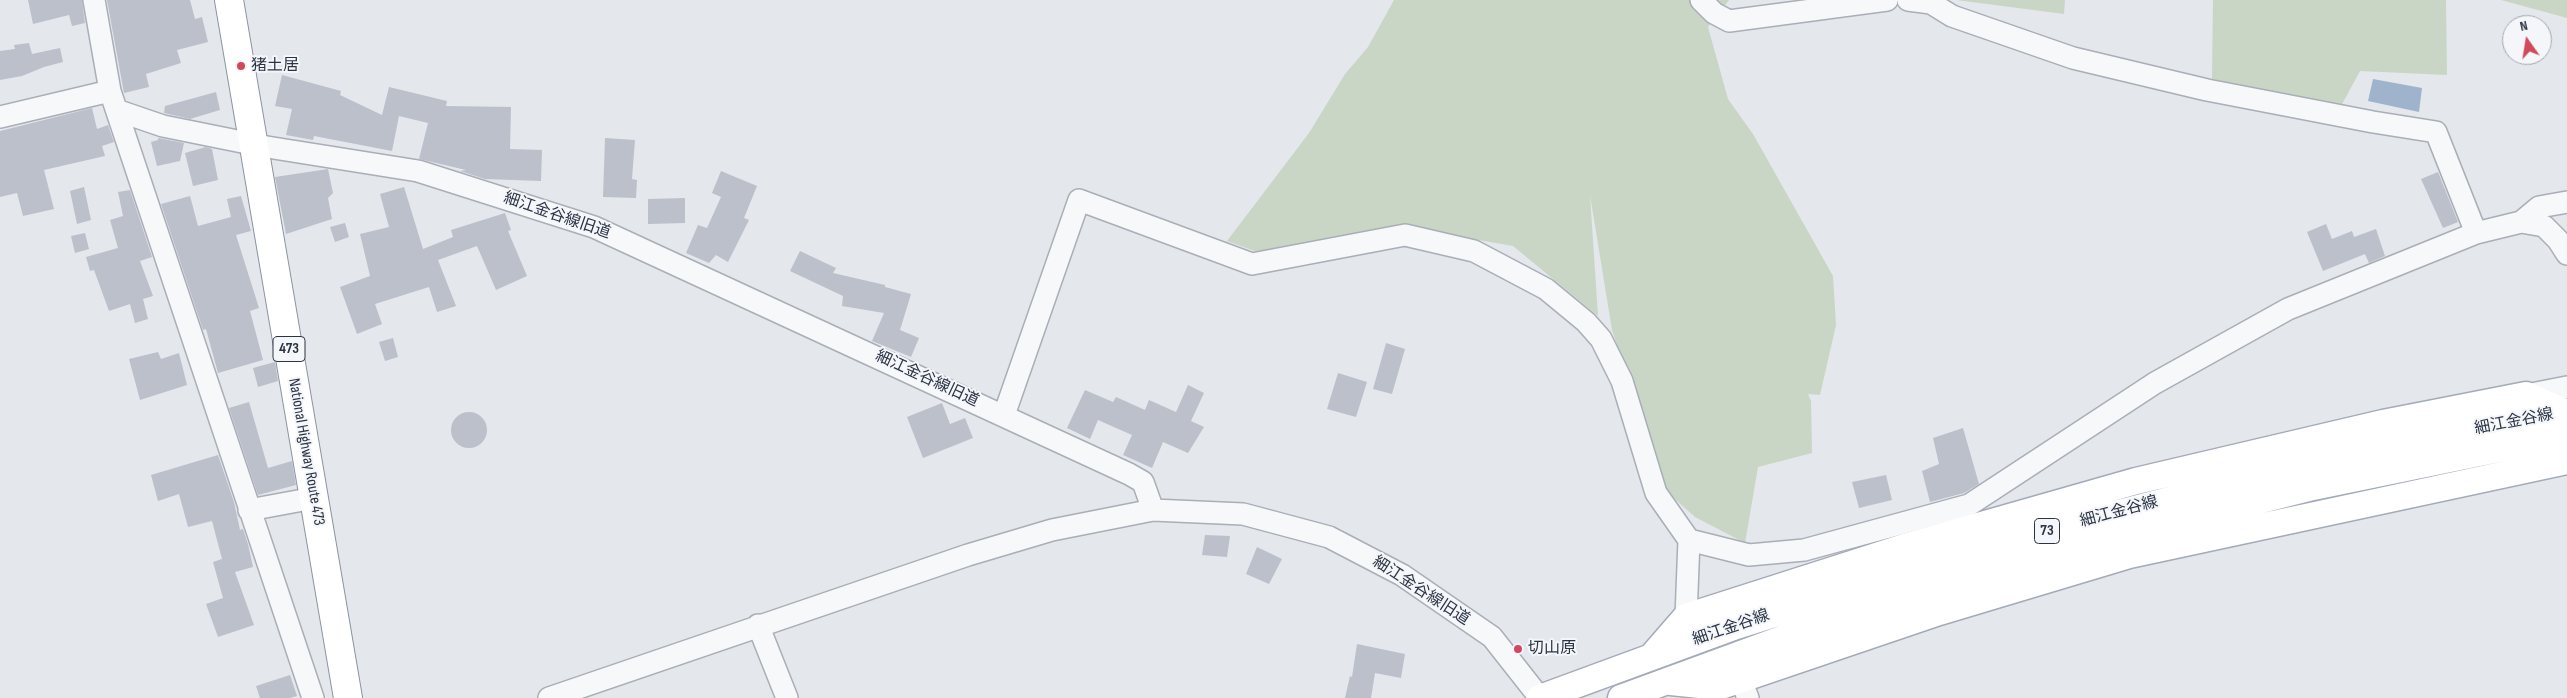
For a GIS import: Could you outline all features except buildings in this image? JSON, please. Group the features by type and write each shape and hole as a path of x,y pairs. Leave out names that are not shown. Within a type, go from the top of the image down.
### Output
{"highway":[{"name":"National Highway Route 473","path":"229,0 348,698"}],"main road":[{"path":"1652,656 1686,617 1908,546 2136,481 2383,423 2526,395 2566,412"},
{"name":"細江金谷線","path":"1540,698 1652,656 1837,593 2045,532 2305,465 2566,412"},
{"name":"細江金谷線","path":"1621,698 1801,632 1912,596 2111,538 2313,487 2566,412"},
{"name":"73","path":"1666,682 1745,689 1939,612 2129,555 2567,461"}],"street":[{"path":"94,0 110,91 119,111 313,698"},
{"path":"1702,0 1714,13 1729,21 1887,0"},
{"path":"1908,0 1931,3 1952,16 2073,58 2207,90 2373,122 2436,132 2476,233"},
{"path":"0,117 110,91"},
{"name":"細江金谷線旧道","path":"119,111 163,126 255,144 418,171 594,227 1004,415 1143,482 1154,510 1243,514 1329,537 1402,575 1492,637 1540,698"},
{"path":"1004,415 1079,200 1252,264 1405,235 1474,251 1546,289 1586,322 1601,339 1622,381 1656,493 1689,540 1686,617"},
{"path":"2521,222 2538,206 2567,202"},
{"path":"1689,540 1748,556 1804,550 1969,505 2155,383 2288,309 2476,233 2521,222 2544,226 2558,240 2567,254"},
{"path":"250,510 314,498"},
{"path":"550,698 758,625 1052,530 1154,510"},
{"path":"758,625 787,698"}],"green space":[{"path":"1394,0 1729,0 1708,27 1728,99 1753,134 1833,276 1836,325 1820,395 1808,394 1811,401 1812,453 1758,467 1745,543 1695,517 1668,493 1649,448 1612,330 1590,195 1598,316 1513,246 1415,229 1263,254 1227,241 1309,133 1345,74 1368,47"},
{"path":"1957,0 2065,0 2064,14"},
{"path":"2213,0 2446,0 2447,75 2360,71 2340,108 2212,79"},
{"path":"2501,0 2567,0 2567,18"}],"water":[{"path":"2373,79 2422,88 2419,112 2368,101"}],"place":[{"name":"猪土居","path":"241,66"},
{"name":"切山原","path":"1518,649"}]}
